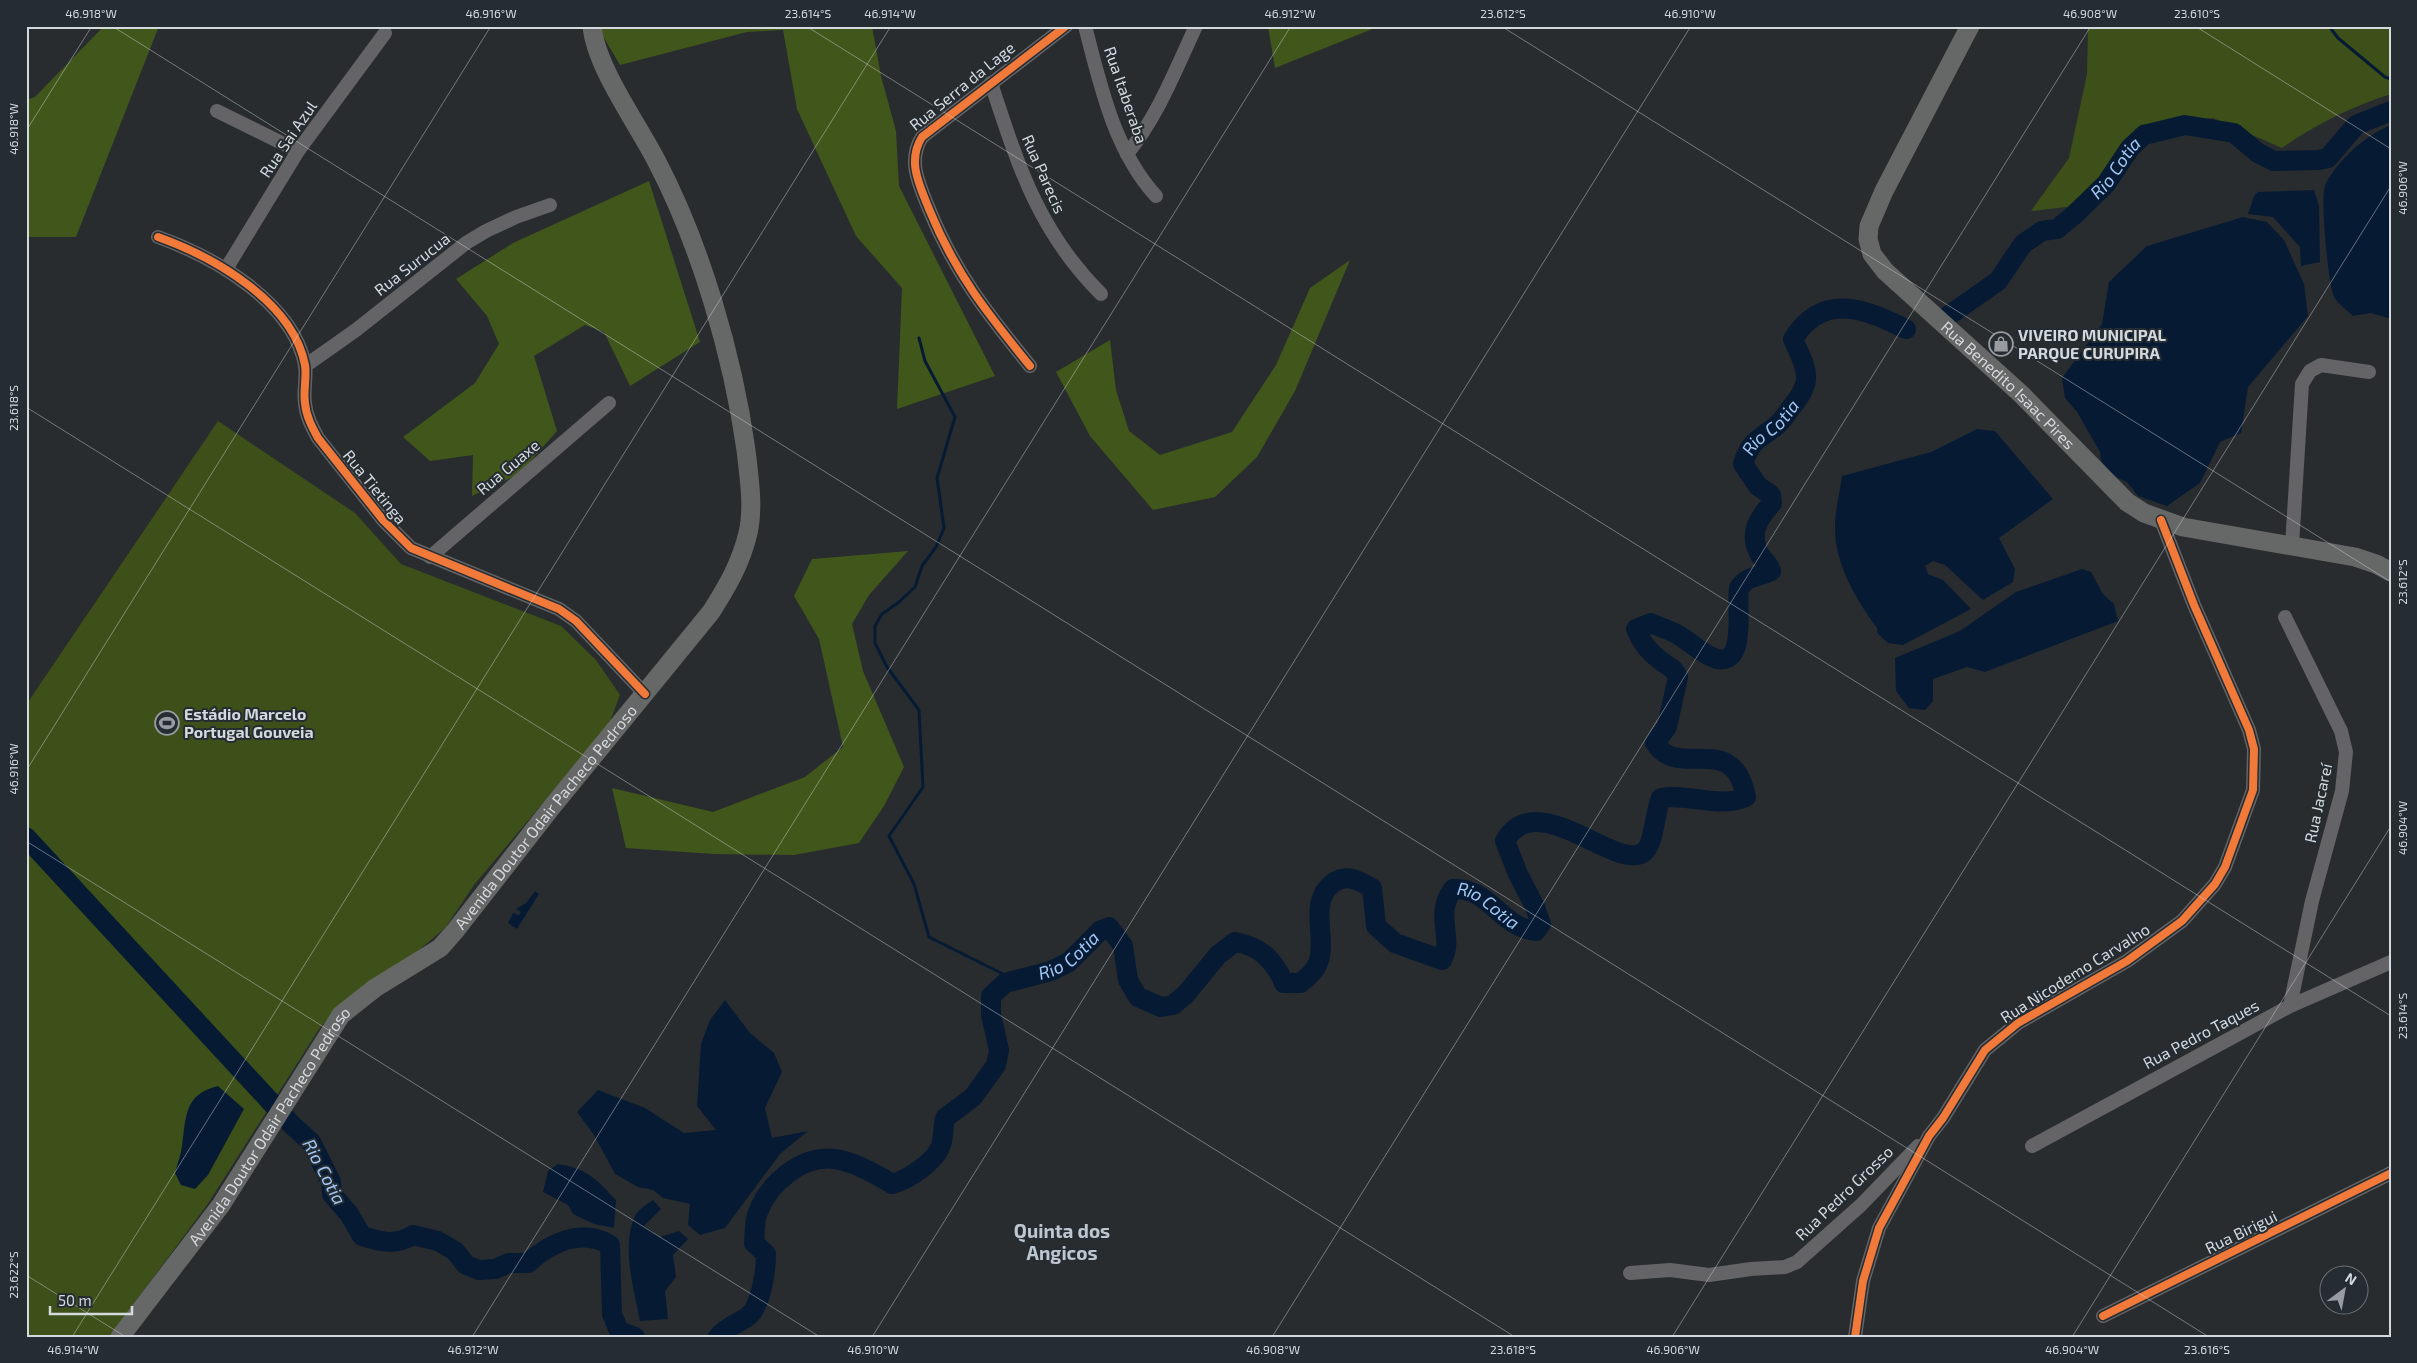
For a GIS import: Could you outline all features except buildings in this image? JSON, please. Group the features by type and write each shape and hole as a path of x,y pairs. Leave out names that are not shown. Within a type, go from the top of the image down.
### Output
{"main road":[{"name":"Avenida Doutor Odair Pacheco Pedroso","path":"120,1337 221,1205 342,1015 375,988 440,948 711,612 732,580 748,532 750,478 739,401 702,270 676,200 657,161 616,89 600,53 592,26"},
{"name":"Rua Benedito Isaac Pires","path":"1970,26 1884,191 1869,226 1868,239 1872,254 1885,271 2020,394 2127,502 2144,513 2161,520 2228,536 2355,558 2376,564 2391,572"}],"street":[{"name":"Rua Serra da Lage","path":"1030,366 961,277 942,239 915,170 915,148 922,137 1066,26"},
{"name":"Rua Itaberaba","path":"1085,26 1097,72 1127,154 1145,184 1156,196"},
{"path":"1127,154 1143,134 1155,114 1196,26"},
{"name":"Rua Sai Azul","path":"226,269 298,151 385,33"},
{"name":"Rua Parecis","path":"991,83 1020,172 1037,207 1067,255 1101,294"},
{"path":"217,111 298,151"},
{"name":"Rua Surucua","path":"305,366 363,325 466,243 516,217 550,205"},
{"name":"Rua Tietinga","path":"158,237 190,248 226,269 259,295 285,321 295,336 305,366 304,402 310,422 318,438 400,540 430,558 558,609 593,636 644,694"},
{"path":"2292,546 2302,384 2310,371 2321,365 2369,372"},
{"name":"Rua Guaxe","path":"430,558 609,403"},
{"name":"Rua Nicodemo Carvalho","path":"1855,1337 1862,1281 1874,1243 1893,1200 1929,1136 1943,1118 1985,1050 1998,1037 2018,1023 2127,961 2182,921 2203,899 2225,867 2253,790 2254,748 2249,730 2194,605 2161,520"},
{"name":"Rua Jacareí","path":"2285,618 2341,731 2346,752 2342,791 2312,901 2290,1006"},
{"name":"Rua Pedro Taques","path":"2032,1146 2290,1006 2391,962"},
{"name":"Rua Pedro Grosso","path":"1630,1273 1670,1270 1709,1275 1751,1269 1785,1267 1797,1262 1861,1205 1896,1167 1929,1136"},
{"name":"Rua Birigui","path":"2103,1316 2391,1173"}],"green space":[{"path":"104,26 159,26 76,237 26,237 26,100 35,97"},
{"path":"600,26 872,26 881,76 896,131 899,186 995,376 897,409 902,288 856,236 797,109 783,30 747,32 620,65 600,31"},
{"path":"1268,26 1380,26 1275,68"},
{"path":"2088,26 2391,26 2391,94 2334,117 2282,148 2213,118 2140,125 2084,205 2031,211 2069,158 2087,74"},
{"path":"649,181 700,342 630,386 604,332 585,325 534,356 557,431 519,474 472,496 473,455 430,461 403,437 475,383 499,344 487,316 456,279 513,243"},
{"path":"1350,260 1295,391 1257,457 1215,497 1153,510 1090,436 1056,372 1110,340 1116,390 1129,431 1160,455 1232,432 1276,365 1310,288"},
{"path":"218,421 355,513 401,564 561,626 596,660 620,695 609,724 474,885 445,928 412,956 342,1003 319,1029 207,1205 109,1337 26,1337 26,705"},
{"path":"908,551 869,595 852,624 863,671 904,767 884,806 859,843 794,855 714,854 626,848 612,788 713,812 805,777 843,747 819,639 794,596 812,559"}],"water":[{"path":"2391,125 2391,319 2371,313 2353,316 2339,303 2333,294 2325,237 2324,190 2326,183 2338,165 2354,149 2372,135"},
{"path":"2314,190 2319,206 2320,262 2301,266 2300,247 2273,217 2248,214 2254,196 2258,192"},
{"path":"2243,217 2267,222 2284,240 2304,284 2308,316 2248,387 2241,433 2220,442 2200,483 2167,506 2138,496 2127,482 2113,476 2101,461 2100,452 2077,412 2065,398 2062,378 2102,324 2109,282 2147,246"},
{"path":"1977,429 1995,431 2053,499 1999,538 2015,569 2013,582 1983,600 1945,565 1933,561 1925,566 1928,574 1943,580 1971,609 1903,645 1888,643 1877,633 1877,628 1854,593 1838,553 1835,520 1842,476 1931,452"},
{"path":"2082,569 2091,572 2103,594 2114,604 2118,621 1985,672 1967,667 1933,679 1933,701 1925,710 1909,708 1896,691 1895,658 1960,631 2016,592"},
{"path":"535,891 539,894 517,929 508,923 513,913 519,915 521,912 516,909 526,903"},
{"path":"725,1000 750,1033 774,1053 782,1072 765,1108 772,1138 808,1131 780,1154 725,1228 700,1235 688,1225 690,1204 663,1198 653,1190 638,1187 615,1174 594,1135 577,1112 598,1090 645,1108 684,1133 716,1130 697,1106 701,1044 710,1020"},
{"path":"218,1086 244,1109 208,1175 195,1189 181,1185 175,1173 186,1116 193,1101 199,1095"},
{"path":"558,1164 577,1169 591,1176 616,1200 614,1228 594,1224 573,1214 568,1205 543,1192 548,1171"},
{"path":"653,1200 661,1209 644,1226 660,1237 679,1231 688,1239 673,1255 676,1277 665,1291 668,1319 640,1321 630,1268 629,1241 635,1216 640,1209"}],"waterway":[{"path":"2329,26 2338,38 2385,77 2391,79"},
{"name":"Rio Cotia","path":"1948,316 1998,281 2023,244 2042,231 2057,229 2073,216 2106,184 2130,148 2144,135 2185,125 2234,133 2258,153 2274,161 2319,160 2328,158 2356,125 2391,111"},
{"name":"Rio Cotia","path":"718,1337 724,1331 747,1317 756,1306 764,1279 766,1254 754,1243 756,1219 763,1201 778,1181 799,1166 823,1159 835,1159 850,1163 872,1172 892,1184 899,1182 922,1168 936,1155 940,1148 945,1118 973,1097 996,1065 999,1050 991,1015 991,996 1005,983 1051,971 1069,962 1101,930 1109,927 1123,946 1128,980 1138,997 1161,1007 1173,1005 1186,994 1218,955 1235,942 1252,947 1265,955 1276,967 1284,983 1300,983 1315,969 1318,963 1321,943 1319,910 1325,891 1338,880 1348,878 1372,888 1376,926 1395,943 1442,960 1446,943 1445,909 1447,899 1453,889 1465,890 1476,894 1513,923 1524,928 1536,931 1541,924 1505,841 1519,826 1536,822 1556,825 1615,851 1632,855 1644,852 1647,848 1661,798 1682,797 1726,802 1746,797 1739,777 1730,765 1718,760 1678,758 1665,753 1655,743 1667,727 1678,677 1673,669 1650,651 1636,629 1651,623 1677,634 1710,656 1725,659 1731,655 1736,646 1738,632 1739,588 1746,581 1771,571 1760,555 1755,540 1756,527 1772,503 1771,495 1758,486 1743,464 1752,446 1759,438 1779,423 1798,399 1806,383 1805,368 1793,339 1805,324 1818,314 1831,309 1845,308 1860,311 1875,315 1906,329"},
{"path":"919,338 925,361 955,417 937,478 944,528 936,547 922,566 915,587 882,614 875,626 875,643 887,667 919,710 923,787 889,836 914,884 929,937 1015,980"},
{"name":"Rio Cotia","path":"26,837 292,1125 311,1142 331,1182 332,1194 349,1214 362,1236 394,1242 413,1235 438,1241 455,1251 466,1265 479,1270 495,1269 509,1263 528,1263 547,1249 567,1240 578,1238 599,1240 610,1245 612,1314 619,1331 635,1337"}],"cycle path":[{"path":"1030,366 973,292 950,253 918,182 915,155 922,137 1066,26"},
{"path":"158,237 203,257 226,270 268,302 285,321 298,342 305,365 304,394 306,408 318,438 383,520 411,548 559,609 576,621 645,694"},
{"path":"1855,1337 1863,1281 1879,1228 1929,1136 1943,1118 1985,1050 2018,1023 2127,961 2182,921 2215,884 2225,867 2253,790 2254,749 2249,730 2194,605 2161,520"},
{"path":"2103,1316 2391,1173"}],"place":[{"name":"VIVEIRO MUNICIPAL PARQUE CURUPIRA","path":"2001,344"},
{"name":"Estádio Marcelo Portugal Gouveia","path":"167,723"}],"district":[{"name":"Quinta dos Angicos","path":"1062,1242"}]}
